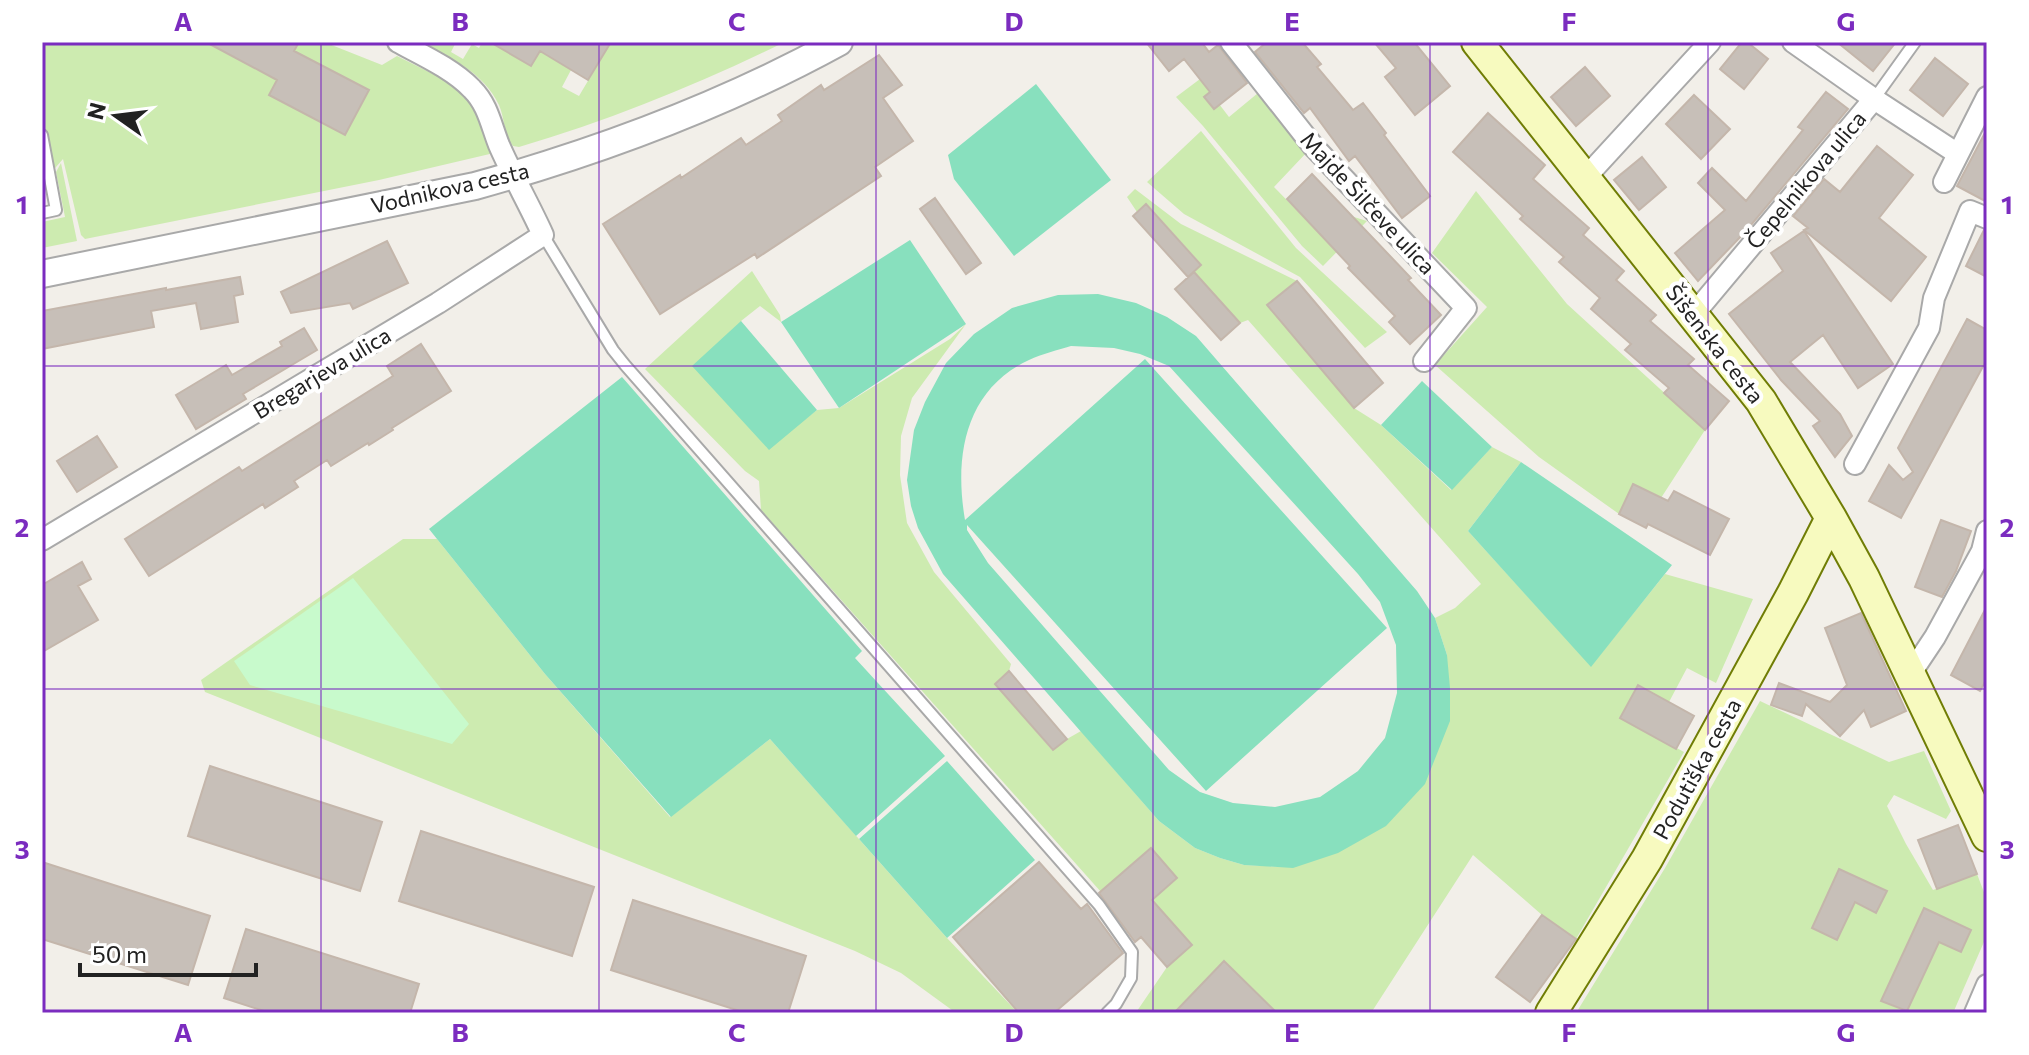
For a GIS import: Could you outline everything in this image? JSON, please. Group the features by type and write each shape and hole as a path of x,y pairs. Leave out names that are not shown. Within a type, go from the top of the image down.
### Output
{"main road":[{"name":"Šišenska cesta","path":"1477,42 1761,401 1864,578 1987,835"},
{"name":"Podutiška cesta","path":"1551,1013 1647,859 1786,607 1831,518"}],"street":[{"path":"398,42 437,63 471,88 483,102 498,144 543,235"},
{"name":"Vodnikova cesta","path":"42,274 514,175 660,126 724,99 839,42"},
{"name":"Majde Šilčeve ulica","path":"1231,42 1313,146 1466,308 1424,361"},
{"path":"1585,178 1710,42"},
{"path":"1793,42 1958,154"},
{"path":"1944,182 1987,97"},
{"name":"Čepelnikova ulica","path":"1693,315 1874,99"},
{"path":"1855,464 1929,328 1934,298 1979,215"},
{"name":"Bregarjeva ulica","path":"42,540 438,303 543,235"},
{"path":"1911,673 1942,625 1982,551 1987,531"},
{"path":"1975,1013 1987,985"}],"lane":[{"name":"Čepelnikova ulica","path":"1874,99 1915,42"},
{"path":"42,135 56,210 42,213"},
{"path":"543,235 625,365 1099,905 1132,952 1131,978 1107,1013"}],"green space":[{"path":"42,42 206,42 277,80 270,95 345,135 369,90 294,51 299,42 324,42 382,65 397,56 463,89 481,115 494,153 379,180 85,239 81,235 63,159 49,175 42,166"},
{"path":"423,42 456,42 451,52 463,59 472,44 479,48 482,42 490,42 531,66 540,51 571,70 562,87 579,96 611,42 785,42 654,100 519,147 513,146 510,141 499,105 485,84 466,68"},
{"path":"1200,79 1229,117 1258,93 1308,151 1274,187 1328,242 1354,217 1367,221 1323,266 1302,246 1176,97"},
{"path":"1036,84 1111,180 1014,256 954,179 948,155"},
{"path":"1201,131 1296,248 1387,332 1365,348 1300,277 1184,214 1147,182"},
{"path":"61,163 77,241 42,248 42,222 65,217 56,172"},
{"path":"1135,189 1181,224 1297,281 1268,306 1354,408 1381,425 1451,490 1492,447 1521,462 1468,531 1591,666 1665,574 1753,599 1716,683 1687,668 1669,702 1621,718 1684,752 1576,939 1542,915 1473,855 1371,1013 1277,1013 1224,961 1174,1013 1139,1013 1137,1011 1167,967 1192,945 1152,900 1177,878 1151,848 1101,892 761,510 759,481 745,471 645,369 752,271 780,315 781,322 760,306 741,321 767,448 817,410 839,408 950,339 966,324 912,398 901,436 900,475 907,523 934,572 1011,664 1009,671 995,684 1052,750 1081,731 1159,821 1195,848 1244,865 1290,867 1447,655 1435,618 1455,608 1481,584 1248,320 1240,323 1194,272 1201,264 1147,204 1137,212 1127,197"},
{"path":"1476,191 1567,304 1705,430 1661,498 1633,485 1619,514 1539,457 1435,365 1487,307 1432,253"},
{"path":"910,240 966,324 839,408 781,322"},
{"path":"1098,294 1136,303 1167,317 1196,336 1417,591 1435,618 1447,655 1450,721 1425,784 1386,826 1338,853 1293,868 1244,865 1195,848 1159,821 943,574 918,528 907,480 914,430 946,363 974,334 1012,308 1058,295","holes":["1071,346 1114,348 1169,366 1380,602 1396,645 1397,693 1385,738 1358,771 1320,797 1275,807 1233,803 1200,792 1169,770 988,563 967,530 967,525 1206,791 1387,628 1145,359 965,520 961,472 964,449 969,427 990,389 1007,373 1045,354"]},
{"path":"741,321 817,410 769,450 692,366"},
{"path":"622,377 862,651 855,658 945,756 856,836 770,739 671,817 545,674 429,529"},
{"path":"1422,381 1492,447 1452,490 1381,425"},
{"path":"1521,462 1672,565 1591,667 1468,531"},
{"path":"403,539 437,539 545,674 670,817 770,739 1018,1013 956,1013 901,973 855,951 205,692 201,680"},
{"path":"353,578 469,724 452,744 250,685 234,661"},
{"path":"1760,701 1889,762 1924,751 1951,811 1946,819 1894,795 1887,806 1933,890 1977,874 1987,900 1987,935 1953,1013 1576,1013 1665,868"},
{"path":"947,761 1035,860 947,938 859,839"}],"building":[{"path":"206,42 299,42 294,51 369,90 345,135 269,95 277,80"},
{"path":"490,42 611,42 588,80 540,51 531,66"},
{"path":"1146,42 1206,42 1203,44 1209,52 1218,45 1247,83 1214,109 1204,97 1210,92 1184,59 1169,71"},
{"path":"1267,42 1302,42 1321,64 1317,67 1353,110 1363,103 1430,196 1402,218 1355,156 1349,161 1310,108 1304,113 1255,52"},
{"path":"1374,42 1414,42 1450,86 1415,115 1385,77 1396,68"},
{"path":"1742,42 1747,42 1768,59 1744,89 1720,69"},
{"path":"1837,42 1896,42 1873,71"},
{"path":"879,55 902,85 883,98 913,141 875,167 881,176 757,258 755,254 660,314 603,224 741,138 746,145 782,121 778,115 821,85 824,90"},
{"path":"1935,58 1968,84 1943,116 1910,90"},
{"path":"1585,67 1610,96 1576,126 1551,97"},
{"path":"1826,92 1848,109 1746,231 1698,281 1675,253 1725,210 1698,183 1712,168 1746,201 1803,130 1798,127"},
{"path":"1694,95 1730,129 1701,159 1666,124"},
{"path":"1488,113 1545,165 1533,179 1589,228 1583,235 1624,271 1616,280 1656,315 1650,321 1694,359 1688,365 1729,401 1705,430 1664,393 1669,388 1625,350 1631,344 1591,309 1600,298 1559,262 1564,257 1520,219 1523,216 1453,152"},
{"path":"1987,129 1987,202 1957,186"},
{"path":"1877,146 1913,175 1879,218 1926,257 1891,301 1804,230 1808,228 1793,216 1824,179 1840,192"},
{"path":"1642,157 1666,187 1639,210 1614,180"},
{"path":"1312,174 1411,278 1408,280 1441,315 1410,344 1389,322 1395,316 1287,199"},
{"path":"935,198 981,263 966,274 920,209"},
{"path":"1146,204 1201,265 1188,277 1133,216"},
{"path":"1984,230 1987,231 1987,277 1966,266"},
{"path":"1804,231 1893,364 1858,388 1823,335 1790,362 1840,414 1852,436 1835,457 1813,426 1820,421 1781,380 1729,314 1783,271 1771,253"},
{"path":"387,241 408,283 353,309 350,303 291,313 281,292"},
{"path":"1194,272 1240,323 1221,340 1175,289"},
{"path":"240,277 243,294 234,296 238,322 201,329 196,303 151,311 154,327 42,349 42,311"},
{"path":"1297,281 1383,383 1354,408 1267,305"},
{"path":"1967,319 1987,330 1987,359 1901,518 1869,501 1889,465 1903,480 1913,472 1898,448"},
{"path":"304,328 317,350 243,394 246,399 196,429 176,395 226,365 232,375 282,346 280,342"},
{"path":"421,344 451,391 369,445 331,466 327,460 294,481 298,487 265,508 263,504 149,576 125,539 239,467 242,471 393,376 387,366"},
{"path":"97,436 117,467 77,492 57,461"},
{"path":"1633,484 1668,501 1674,491 1729,519 1710,555 1648,524 1646,528 1619,514"},
{"path":"1941,520 1971,531 1942,597 1915,587"},
{"path":"82,562 91,579 78,586 98,620 42,652 42,585"},
{"path":"1987,606 1987,678 1980,691 1951,675"},
{"path":"1861,613 1906,711 1871,727 1864,710 1840,736 1806,704 1802,716 1771,705 1779,683 1830,702 1847,685 1825,628"},
{"path":"1009,671 1067,739 1053,750 995,684"},
{"path":"1638,685 1694,716 1676,749 1620,718"},
{"path":"210,766 382,822 360,891 188,836"},
{"path":"1958,825 1977,874 1937,889 1918,840"},
{"path":"421,831 594,887 572,956 399,901"},
{"path":"1151,848 1177,878 1152,900 1192,945 1167,967 1141,937 1135,942 1099,893"},
{"path":"42,862 210,916 188,985 42,939"},
{"path":"1039,862 1081,909 1087,904 1123,953 1054,1013 1019,1013 953,937"},
{"path":"1839,869 1887,891 1876,913 1855,902 1837,940 1812,928"},
{"path":"633,900 806,956 788,1013 746,1013 611,970"},
{"path":"1924,908 1971,930 1961,952 1939,942 1907,1011 1881,1001"},
{"path":"1542,915 1576,939 1530,1002 1496,977"},
{"path":"246,929 419,984 410,1013 270,1013 224,998"},
{"path":"1224,961 1277,1013 1174,1013"}]}
